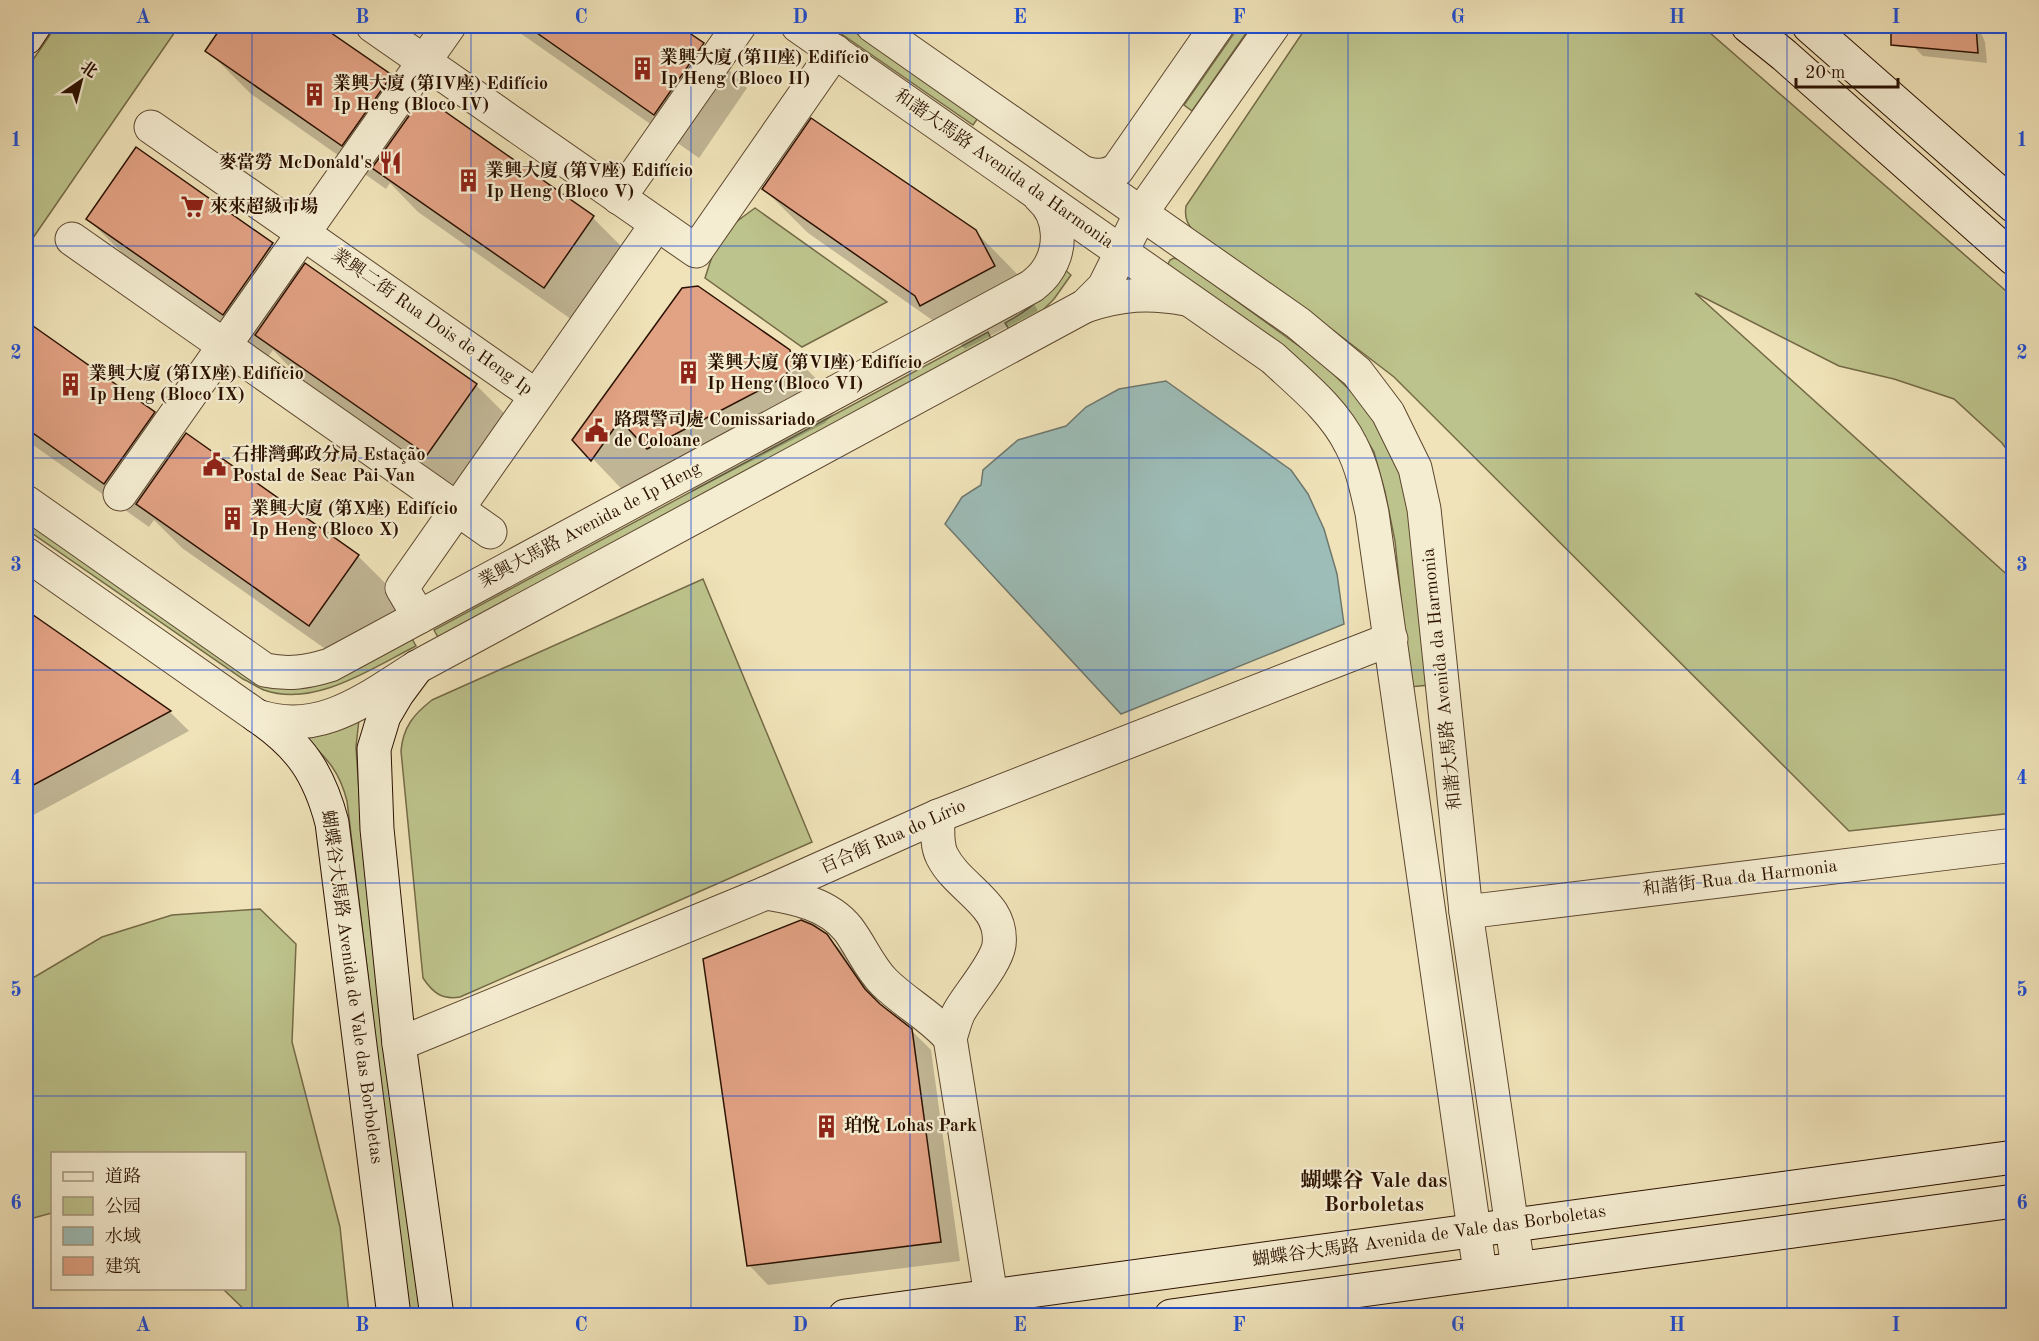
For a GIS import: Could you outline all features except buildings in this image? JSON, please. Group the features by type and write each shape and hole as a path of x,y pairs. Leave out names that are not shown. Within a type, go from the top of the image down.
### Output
{"street":[{"path":"26,38 34,26"},
{"path":"373,26 696,251 835,51"},
{"path":"120,494 449,26"},
{"path":"619,198 740,26"},
{"name":"和諧大馬路 Avenida da Harmonia","path":"798,26 1273,358 1330,413 1351,445 1363,477 1372,513 1480,1272"},
{"name":"和諧大馬路 Avenida da Harmonia","path":"873,26 1298,324 1357,372 1388,413 1415,468 1424,509 1466,912 1518,1268"},
{"path":"1084,173 1098,177 1107,176 1117,170 1217,26"},
{"name":"和諧大馬路 Avenida da Harmonia","path":"417,667 1085,306 1104,287 1141,213 1273,26"},
{"path":"1748,26 1784,55 2013,259"},
{"path":"1810,26 2013,206"},
{"name":"業興二街 Rua Dois de Heng Ip","path":"151,127 536,396 657,224"},
{"name":"業興大馬路 Avenida de Ip Heng","path":"26,502 265,670 299,674 330,665 1032,286 1045,274 1055,256 1058,237 1054,218 1045,201 1030,188"},
{"path":"72,239 490,532"},
{"path":"1085,306 1107,298 1139,294 1158,294 1188,299"},
{"path":"419,617 402,588 536,396"},
{"name":"蝴蝶谷大馬路 Avenida de Vale das Borboletas","path":"26,554 280,732 308,763 325,796 332,823 394,1316"},
{"name":"百合街 Rua do Lírio","path":"399,1044 766,893 938,816 1391,639"},
{"path":"257,716 276,722 311,721 325,718 361,702 417,667"},
{"path":"417,667 384,716 374,749 377,829 399,1044 437,1316"},
{"path":"938,816 937,837 941,855 953,873 984,902 997,921 999,947 984,975 958,1014 950,1038 991,1296"},
{"name":"和諧街 Rua da Harmonia","path":"1466,912 2013,845"},
{"path":"766,893 801,899 831,914 848,929 864,956 884,982 938,1023 950,1038"},
{"name":"蝴蝶谷大馬路 Avenida de Vale das Borboletas","path":"845,1316 2013,1157"},
{"path":"1172,1316 1480,1272 2013,1201"}],"green space":[{"path":"56,26 179,26 26,248 26,70"},
{"path":"830,26 846,26 978,118 973,125"},
{"path":"1239,26 1251,26 1192,111 1184,105"},
{"path":"1307,26 1702,26 2013,297 2013,458 2002,443 1954,399 1894,379 1839,366 1695,293 2013,580 2013,813 1849,831 1394,377 1325,324 1196,234 1187,222 1186,206"},
{"path":"755,208 887,302 802,347 705,278 717,244 727,230"},
{"path":"1174,258 1180,260 1321,362 1366,406 1390,443 1407,494 1429,685 1410,687 1395,541 1385,492 1374,452 1354,418 1327,388 1170,270 1168,264"},
{"path":"1064,269 1071,275 1054,299 1035,318 1010,331 1005,323 1038,300"},
{"path":"988,332 992,341 439,639 434,630"},
{"path":"26,515 250,670 411,637 416,646 343,683 323,690 303,694 283,694 264,690 243,679 26,529"},
{"path":"703,579 812,842 460,997 439,994 430,988 423,978 401,751 404,735 410,722 432,700"},
{"path":"359,719 356,747 360,807 423,1315 410,1315 408,1310 347,801 336,773 305,737 325,734"},
{"path":"260,909 296,944 292,1042 340,1227 349,1314 347,1315 250,1315 224,1290 246,1290 246,1152 51,1152 51,1213 26,1220 26,982 102,937 172,915"}],"water":[{"path":"1166,381 1291,470 1308,494 1324,529 1337,574 1344,624 1121,714 945,524 962,497 981,485 983,470 1018,440 1066,426 1086,407 1119,389"}],"place":[{"name":"業興大廈 (第II座) Edifício Ip Heng (Bloco II)","path":"642,68"},
{"name":"業興大廈 (第IV座) Edifício Ip Heng (Bloco IV)","path":"315,94"},
{"name":"麥當勞 McDonald's","path":"390,163"},
{"name":"業興大廈 (第V座) Edifício Ip Heng (Bloco V)","path":"468,181"},
{"name":"來來超級市場","path":"192,207"},
{"name":"業興大廈 (第VI座) Edifício Ip Heng (Bloco VI)","path":"689,373"},
{"name":"業興大廈 (第IX座) Edifício Ip Heng (Bloco IX)","path":"71,384"},
{"name":"路環警司處 Comissariado de Coloane","path":"596,430"},
{"name":"石排灣郵政分局 Estação Postal de Seac Pai Van","path":"214,465"},
{"name":"業興大廈 (第X座) Edifício Ip Heng (Bloco X)","path":"233,519"},
{"name":"珀悅 Lohas Park","path":"826,1126"}],"district":[{"name":"蝴蝶谷 Vale das Borboletas","path":"1374,1193"}]}
